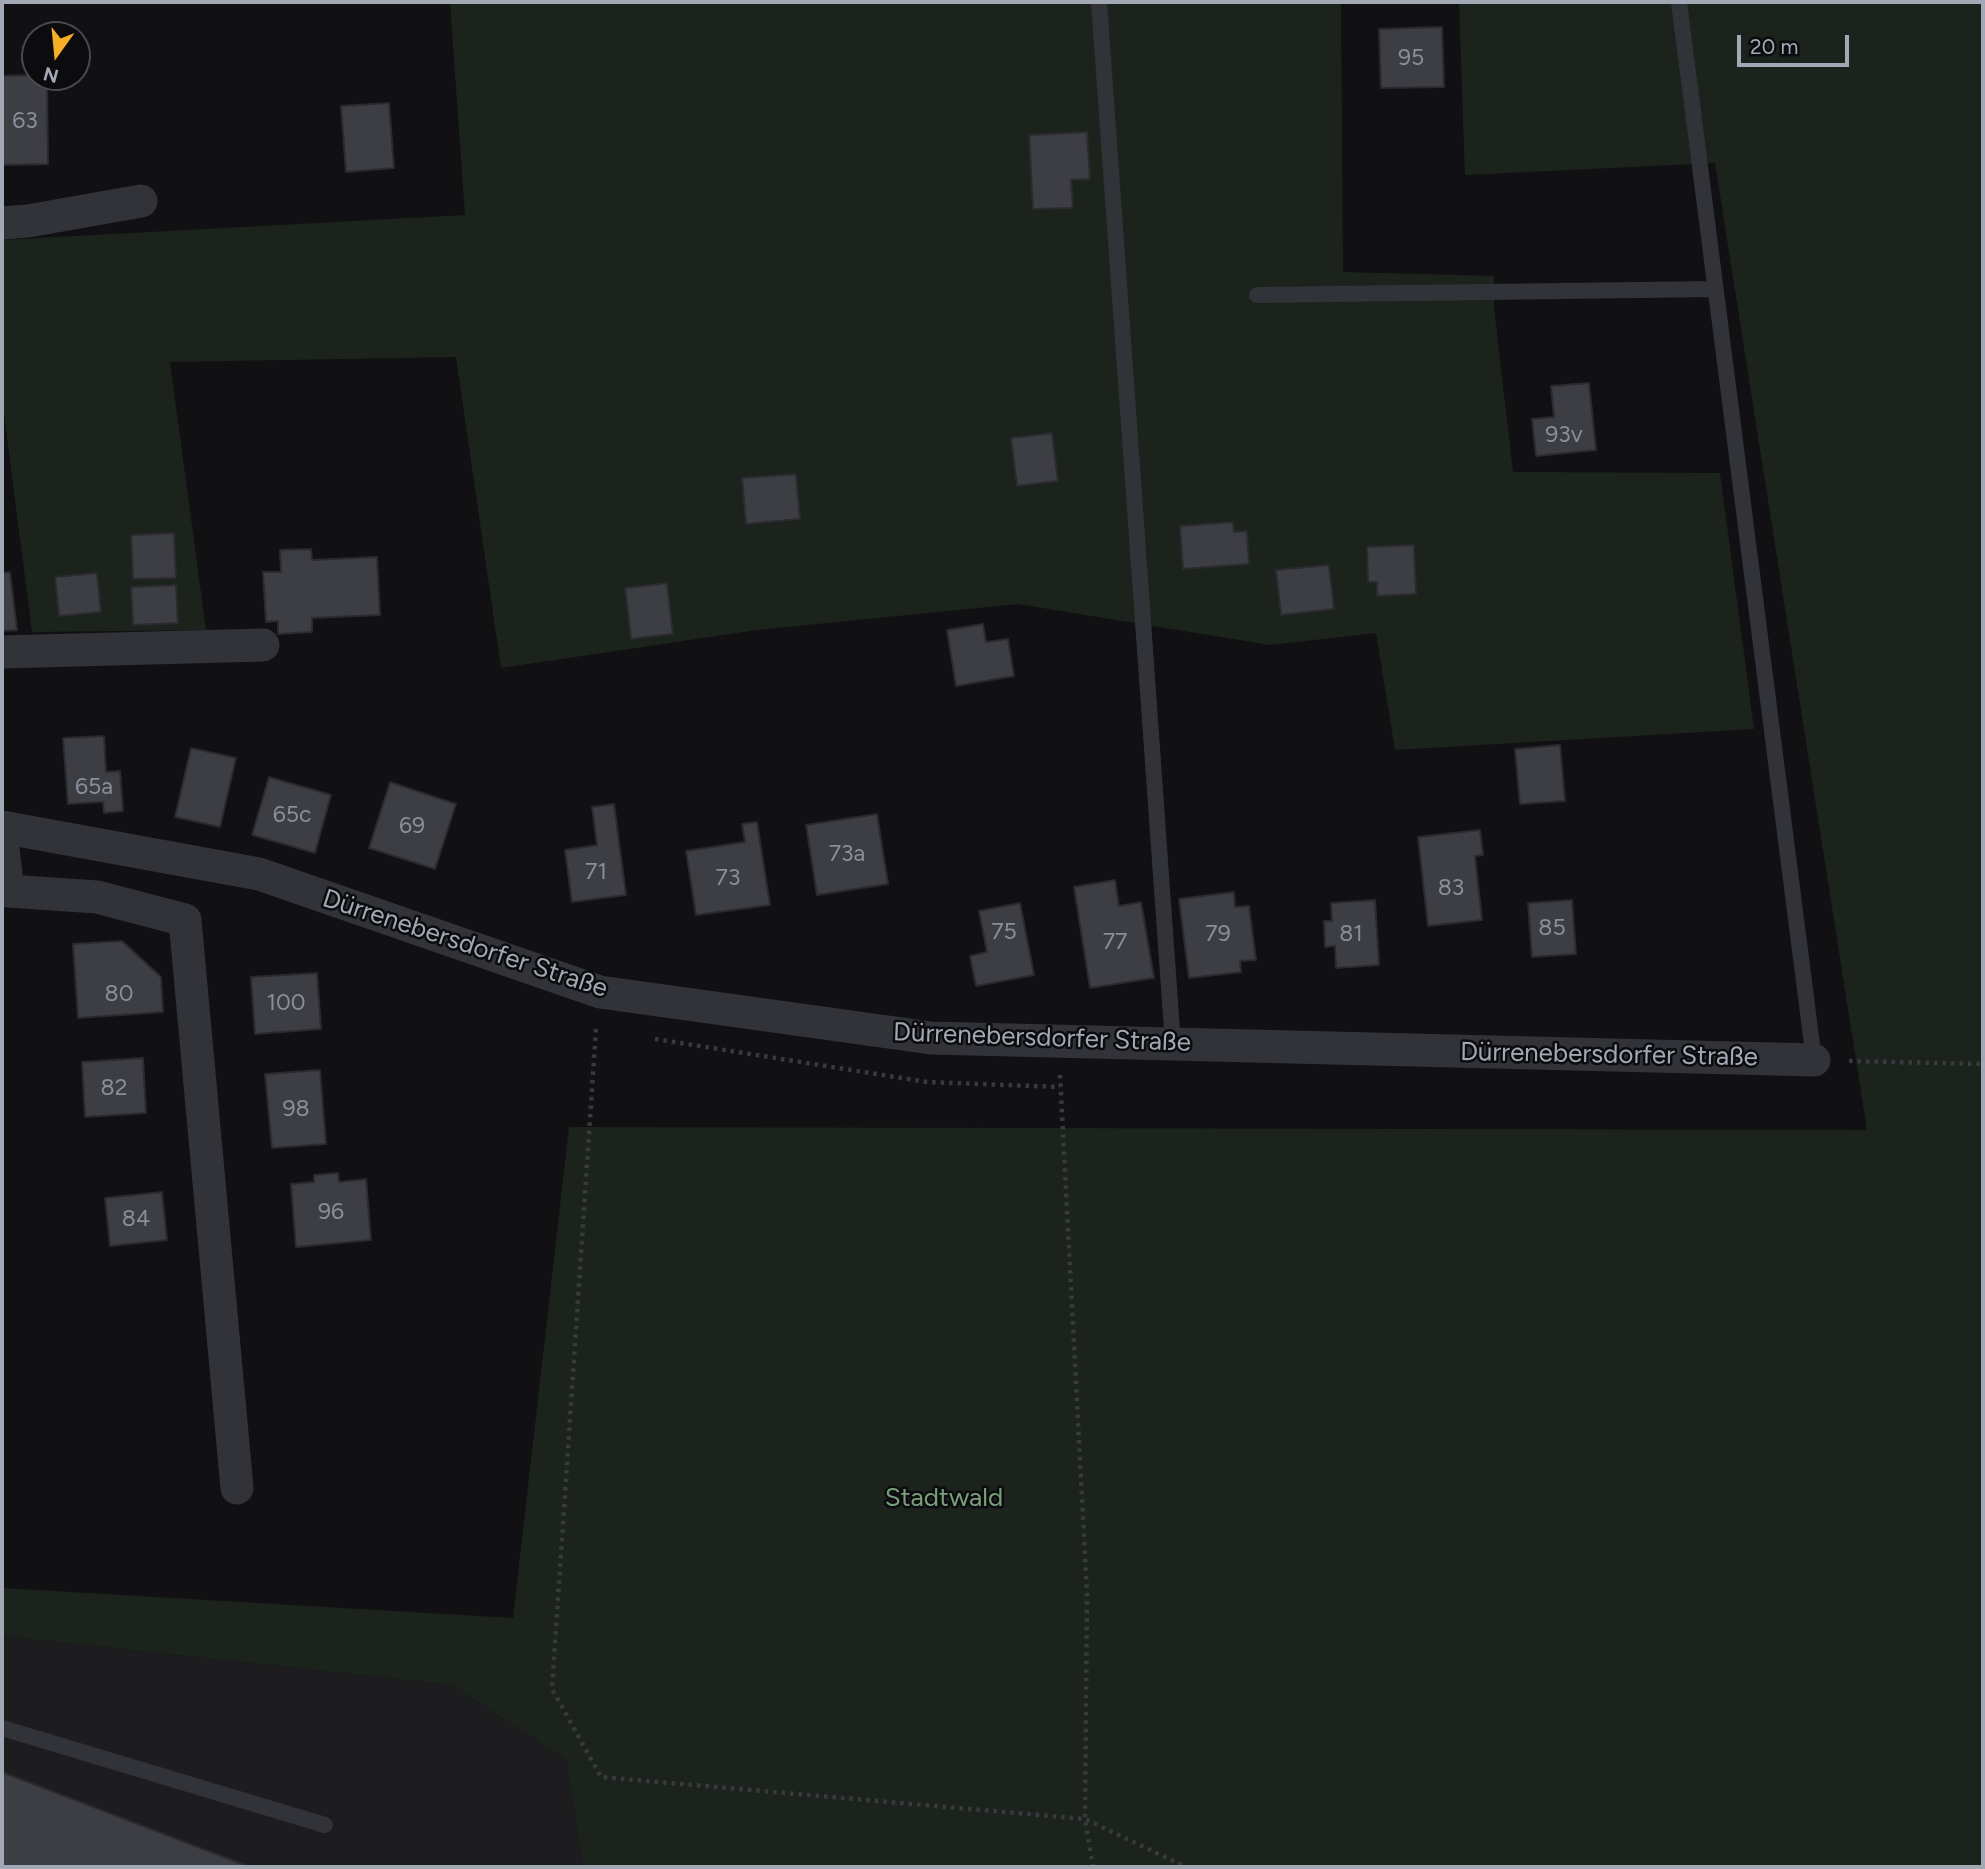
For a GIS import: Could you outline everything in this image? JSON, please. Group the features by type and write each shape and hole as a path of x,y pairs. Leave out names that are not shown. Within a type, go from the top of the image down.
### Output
{"street":[{"path":"2,223 141,201"},
{"path":"2,652 263,645"},
{"name":"Dürrenebersdorfer Straße","path":"2,827 259,874 600,992 931,1038 1814,1060"},
{"path":"2,840 8,891 97,897 185,919 237,1488"}],"lane":[{"path":"1099,2 1173,1044"},
{"path":"1679,2 1814,1060"},
{"path":"1257,295 1715,289"},
{"path":"2,1728 325,1825"}],"path":[{"path":"596,1030 552,1689 601,1777 1085,1819 1186,1867"},
{"path":"1814,1060 1983,1063"},
{"path":"1060,1087 1087,1594 1085,1819 1093,1867"}],"shaded area":[{"path":"2,1636 452,1685 566,1760 583,1867 2,1867"}],"green space":[{"path":"450,2 1341,2 1343,272 1494,276 1494,308 1513,472 1720,473 1754,729 1395,750 1376,633 1270,645 1018,604 757,630 501,668 456,357 170,362 206,630 32,632 2,398 2,240 465,215"},
{"name":"Stadtwald","path":"1459,2 1983,2 1983,1867 583,1867 566,1760 452,1685 2,1636 2,1588 513,1618 569,1127 1867,1130 1715,163 1465,175"}],"building":[{"path":"1442,27 1444,87 1381,88 1379,29"},
{"path":"21,75 21,91 47,91 48,164 2,165 2,76"},
{"path":"389,103 394,168 346,172 341,106"},
{"path":"1087,132 1090,179 1071,180 1073,208 1033,209 1029,135"},
{"path":"1589,383 1596,450 1536,456 1532,419 1554,417 1551,386"},
{"path":"1052,433 1058,481 1017,486 1011,438"},
{"path":"796,474 800,519 746,524 742,478"},
{"path":"1233,522 1234,532 1247,531 1249,564 1183,569 1180,526"},
{"path":"174,533 176,578 133,579 131,535"},
{"path":"1414,545 1416,594 1377,596 1377,582 1368,582 1367,547"},
{"path":"311,549 312,560 377,557 380,615 312,618 312,632 278,634 278,621 266,622 263,572 281,572 280,550"},
{"path":"1329,565 1334,609 1281,615 1276,570"},
{"path":"10,572 17,630 2,631 2,573"},
{"path":"97,573 101,612 59,616 55,577"},
{"path":"667,583 673,634 631,639 625,588"},
{"path":"176,585 178,623 133,625 131,587"},
{"path":"983,624 986,642 1008,639 1014,676 956,686 947,630"},
{"path":"104,736 106,772 120,771 123,811 104,813 103,802 68,804 63,738"},
{"path":"1560,745 1565,801 1520,804 1515,749"},
{"path":"191,748 236,758 220,827 175,817"},
{"path":"269,777 331,795 315,853 252,835"},
{"path":"390,782 456,804 435,869 369,848"},
{"path":"614,804 626,895 572,902 565,850 597,845 592,807"},
{"path":"877,814 888,884 817,895 806,825"},
{"path":"757,822 770,905 696,915 686,851 745,842 742,824"},
{"path":"1480,830 1483,855 1475,856 1482,920 1428,926 1418,837"},
{"path":"1115,880 1119,906 1141,902 1154,978 1090,988 1074,887"},
{"path":"1234,892 1235,907 1249,906 1256,960 1240,961 1241,972 1189,978 1179,899"},
{"path":"1375,900 1379,965 1336,968 1335,946 1325,947 1324,921 1332,921 1331,903"},
{"path":"1572,900 1576,954 1532,957 1528,903"},
{"path":"1020,903 1034,975 976,986 970,956 987,952 979,911"},
{"path":"122,941 161,977 163,1012 78,1018 73,944"},
{"path":"317,973 321,1029 255,1034 251,977"},
{"path":"143,1058 146,1113 85,1117 82,1062"},
{"path":"320,1070 326,1144 272,1148 265,1074"},
{"path":"338,1173 339,1182 366,1179 371,1240 296,1247 291,1184 314,1182 314,1175"},
{"path":"162,1192 167,1240 110,1246 105,1198"},
{"path":"2,1772 250,1867 2,1867"}]}
